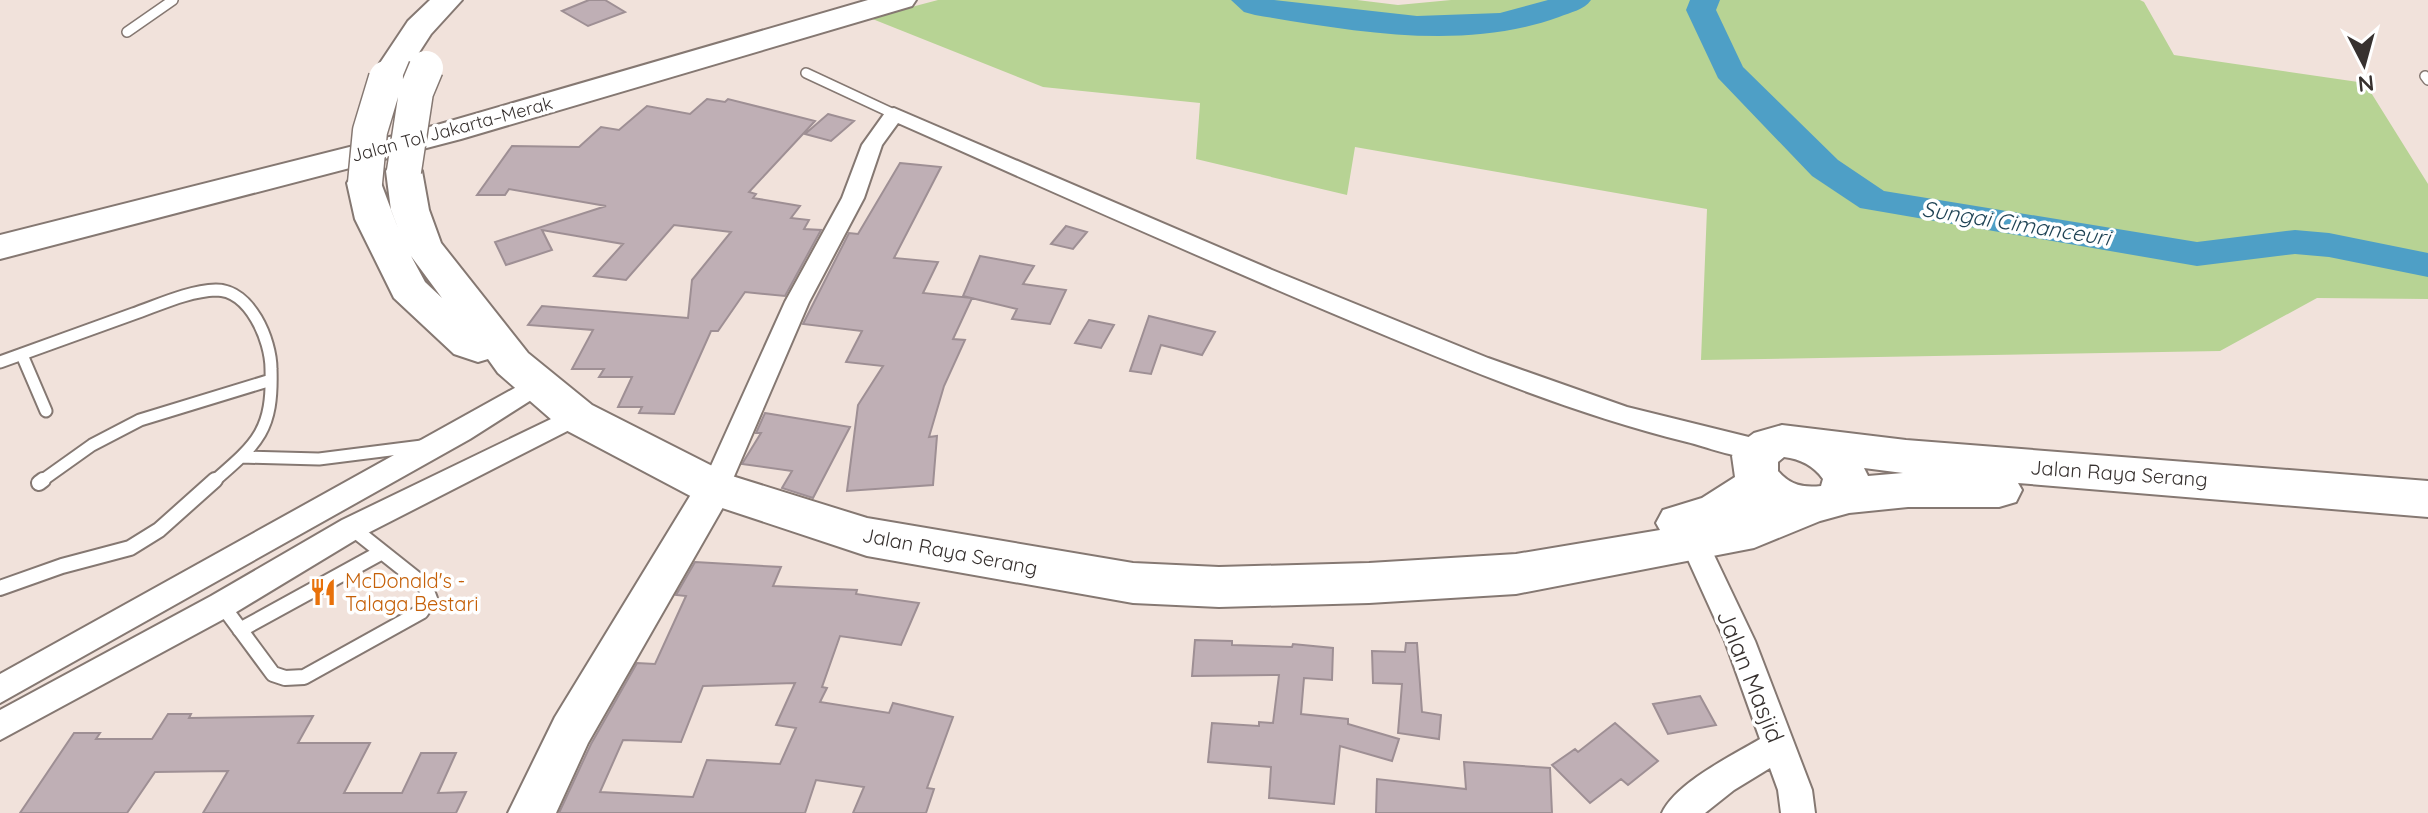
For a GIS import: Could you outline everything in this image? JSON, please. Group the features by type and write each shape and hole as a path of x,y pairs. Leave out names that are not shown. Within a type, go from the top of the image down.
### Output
{"highway":[{"name":"Jalan Raya Serang","path":"447,0 419,28 386,78 370,131 365,183 374,219 408,289 469,344 526,374"},
{"name":"Jalan Raya Serang","path":"470,0 426,68 411,114 404,171 410,210 423,245 526,374 576,416 715,488 867,537 1133,583 1219,587 1516,574 1754,530 1826,501 1908,490 2175,488 2428,499"},
{"name":"Jalan Tol Jakarta–Merak","path":"0,224 520,91 840,0"},
{"name":"Jalan Tol Jakarta–Merak","path":"0,247 449,132 901,0"},
{"path":"1782,441 1811,446 1834,460 1846,479 1826,501 1782,499 1761,466 1782,441"},
{"name":"Jalan Raya Serang","path":"1811,446 2175,488 2428,522"},
{"name":"Jalan Raya Serang","path":"1428,579 1492,559 1684,522 1718,512 1761,466"}],"street":[{"path":"532,813 571,731 715,488 797,302 853,198 872,145 894,114 1336,306 1545,391 1679,433 1761,466"},
{"path":"0,690 441,443 526,374"},
{"path":"0,726 222,605 352,528 576,416"},
{"path":"409,460 434,485"},
{"name":"Jalan Masjid","path":"1694,542 1740,641 1795,790 1798,813"},
{"path":"1679,813 1722,779 1779,745"}],"lane":[{"path":"127,32 173,0"},
{"path":"806,73 894,114"},
{"path":"0,362 181,297 218,290 240,298 259,324 271,358 267,421 254,446 189,506 130,548 62,566 0,588"},
{"path":"22,355 46,411"},
{"path":"39,483 101,439 145,419 271,380"},
{"path":"241,457 319,459 441,443"},
{"path":"222,605 278,677 304,677 421,612 429,603 425,586 352,528"},
{"path":"240,630 382,552"}],"green space":[{"path":"938,0 1357,0 1398,5 1451,0 2140,0 2174,55 2365,83 2428,184 2428,299 2317,298 2220,351 1701,360 1707,209 1355,147 1347,195 1196,159 1200,103 1043,87 870,18"}],"building":[{"path":"589,0 605,0 625,12 588,26 562,11"},
{"path":"707,99 725,102 728,99 815,121 749,192 756,194 753,198 800,206 791,218 809,220 804,229 821,230 785,296 745,292 718,331 711,331 674,414 639,413 642,407 618,407 632,377 599,377 604,369 572,369 593,330 528,325 542,306 688,318 692,280 731,232 674,225 626,280 594,276 623,244 542,230 552,250 506,265 495,242 606,206 509,189 505,195 477,195 512,146 579,147 601,127 619,130 647,106 690,114"},
{"path":"828,114 854,121 831,141 805,134"},
{"path":"900,163 941,167 894,258 938,262 923,293 972,298 953,339 965,340 944,386 929,437 937,436 933,485 847,491 858,405 883,366 846,362 862,331 803,324 849,233 858,234"},
{"path":"1066,226 1087,232 1073,249 1051,244"},
{"path":"980,256 1034,266 1023,284 1066,290 1050,324 1012,319 1017,309 963,296"},
{"path":"1149,316 1215,332 1202,355 1161,345 1151,374 1130,371"},
{"path":"1089,320 1114,325 1101,348 1075,343"},
{"path":"765,413 850,427 813,498 782,488 792,471 742,464 761,433 756,433"},
{"path":"695,562 781,567 773,586 857,590 856,594 919,603 901,645 840,636 822,687 827,688 820,702 889,713 893,703 953,717 927,788 934,789 926,813 853,813 864,787 816,780 805,813 559,813 591,744 637,663 655,664 686,596 676,595","holes":["795,683 776,725 796,728 780,764 707,760 693,797 600,792 623,740 681,742 703,686"]},
{"path":"1195,640 1232,641 1232,645 1292,647 1293,644 1333,648 1332,680 1304,678 1301,714 1348,719 1348,724 1399,739 1392,761 1340,746 1334,804 1269,798 1271,767 1208,762 1212,723 1259,726 1259,722 1273,723 1279,675 1192,676"},
{"path":"1406,643 1417,643 1422,712 1441,715 1439,739 1398,733 1402,684 1373,683 1372,651 1405,652"},
{"path":"1700,696 1716,725 1668,734 1653,704"},
{"path":"168,714 191,714 189,718 313,716 298,743 370,743 344,793 402,793 421,753 456,753 438,793 466,792 456,813 203,813 228,771 155,772 127,813 20,813 74,733 100,733 96,739 152,739"},
{"path":"1615,723 1658,761 1628,785 1621,779 1590,803 1552,765 1575,749 1578,752"},
{"path":"1464,762 1550,768 1552,813 1376,813 1377,779 1466,789"}],"waterway":[{"name":"Sungai Cimanceuri","path":"1246,0 1255,6 1293,12 1417,26 1500,22 1539,14 1576,0"},
{"name":"Sungai Cimanceuri","path":"1705,0 1701,10 1729,71 1825,168 1873,200 2197,254 2295,242 2329,245 2428,265"}],"place":[{"name":"McDonald's - Talaga Bestari","path":"323,592"}]}
